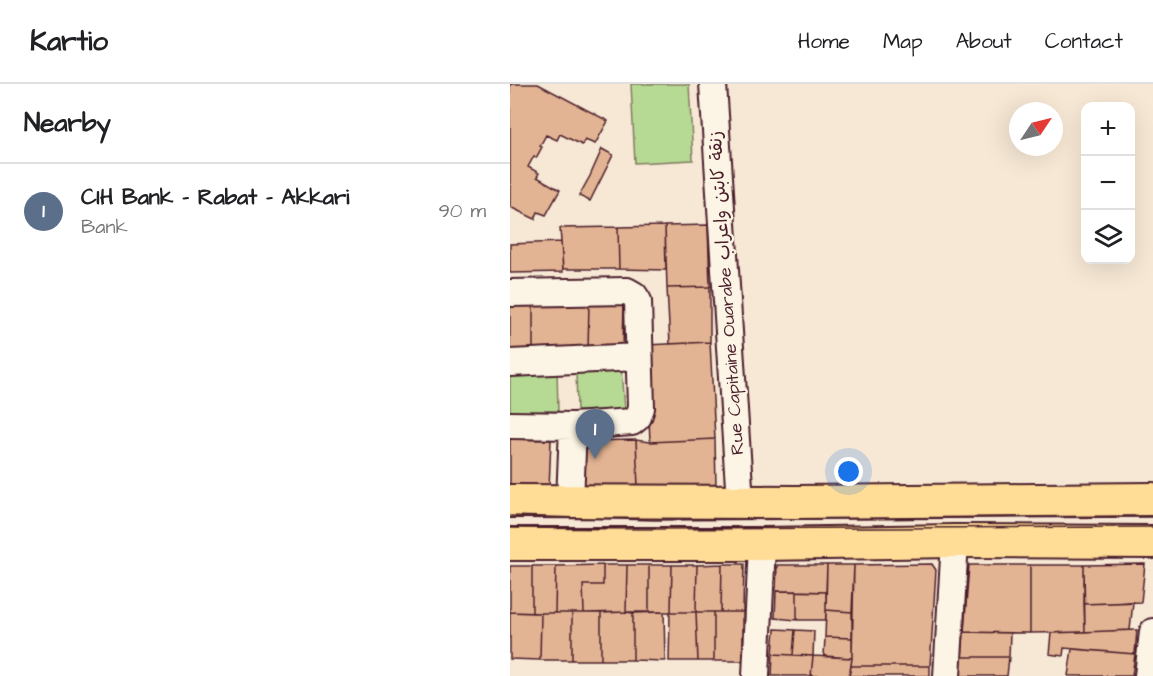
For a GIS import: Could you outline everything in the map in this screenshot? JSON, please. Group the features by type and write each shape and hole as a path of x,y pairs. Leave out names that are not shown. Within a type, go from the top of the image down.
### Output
{"main road":[{"path":"510,501 1153,499"},
{"path":"510,544 1153,542"}],"street":[{"name":"Rue Capitaine Ouarabe زنقة كابتن واعراب","path":"713,84 740,502"},
{"path":"510,293 627,291 634,295 638,301 641,408 638,417 632,422 573,426 510,425"},
{"path":"510,363 639,357"},
{"path":"570,502 573,426"},
{"path":"947,676 955,541"},
{"path":"756,676 762,544"},
{"path":"1148,676 1153,632"}],"green space":[{"path":"631,84 689,84 693,160 635,163"},
{"path":"621,367 624,410 577,411 576,368"},
{"path":"510,369 557,369 558,411 510,412"}],"building":[{"path":"510,84 538,84 608,121 595,144 585,140 582,145 560,134 557,140 546,135 536,158 534,156 528,167 539,173 537,177 560,190 546,215 538,212 535,219 510,207"},
{"path":"602,149 613,155 590,201 579,196"},
{"path":"708,225 710,287 667,288 665,226"},
{"path":"665,226 666,270 619,269 618,227"},
{"path":"618,227 619,269 563,269 560,228"},
{"path":"561,242 563,272 510,273 510,244"},
{"path":"710,287 710,342 670,344 667,288"},
{"path":"624,300 623,350 588,352 589,302"},
{"path":"589,302 588,352 533,354 533,304"},
{"path":"533,304 533,354 510,355 510,305"},
{"path":"710,342 715,439 650,442 646,345"},
{"path":"510,439 551,440 549,488 510,488"},
{"path":"715,439 716,487 638,487 636,440 650,442"},
{"path":"636,440 638,487 581,488 579,441"},
{"path":"722,564 721,612 696,612 697,565"},
{"path":"722,564 744,564 743,612 721,612"},
{"path":"932,564 936,570 930,666 851,666 854,565"},
{"path":"1145,564 1141,602 1084,604 1084,565"},
{"path":"603,565 603,585 583,585 584,613 555,613 556,566"},
{"path":"603,565 627,565 626,612 584,613 583,585 603,585"},
{"path":"627,565 649,565 649,612 626,612"},
{"path":"649,565 672,565 671,612 649,612"},
{"path":"672,565 697,565 696,612 671,612"},
{"path":"777,565 827,565 826,592 776,591"},
{"path":"827,565 854,565 852,612 826,610"},
{"path":"969,565 1030,565 1030,633 964,632"},
{"path":"1030,565 1084,565 1085,632 1030,633"},
{"path":"510,566 532,566 532,613 510,612"},
{"path":"532,566 556,566 555,613 532,613"},
{"path":"776,591 797,591 797,620 775,618"},
{"path":"797,591 826,592 826,620 797,620"},
{"path":"1133,602 1130,630 1085,632 1084,604"},
{"path":"826,610 852,612 852,638 825,637"},
{"path":"510,612 541,613 540,660 510,659"},
{"path":"664,612 665,661 633,660 633,613"},
{"path":"670,612 696,612 698,661 669,661"},
{"path":"696,612 714,612 714,661 698,661"},
{"path":"714,612 743,612 743,661 714,661"},
{"path":"541,613 572,613 572,660 540,660"},
{"path":"572,613 601,613 601,660 572,660"},
{"path":"601,613 633,613 633,660 601,660"},
{"path":"775,629 795,630 793,655 773,654"},
{"path":"795,630 814,631 813,656 793,655"},
{"path":"1137,630 1135,654 1064,648 1063,656 1049,654 1051,633"},
{"path":"964,632 1010,633 1009,657 962,657"},
{"path":"825,637 852,638 852,658 824,656"},
{"path":"1072,649 1135,654 1132,676 1068,676"},
{"path":"773,654 813,656 811,676 772,676"},
{"path":"813,656 852,658 849,676 811,676"},
{"path":"962,657 1009,657 1007,676 960,676"},
{"path":"851,666 930,666 930,676 849,676"}],"tram line":[{"path":"510,516 654,520 1153,517"},
{"path":"510,528 1153,527"}],"place":[{"name":"CIH Bank - Rabat - Akkari","path":"595,459"}]}
